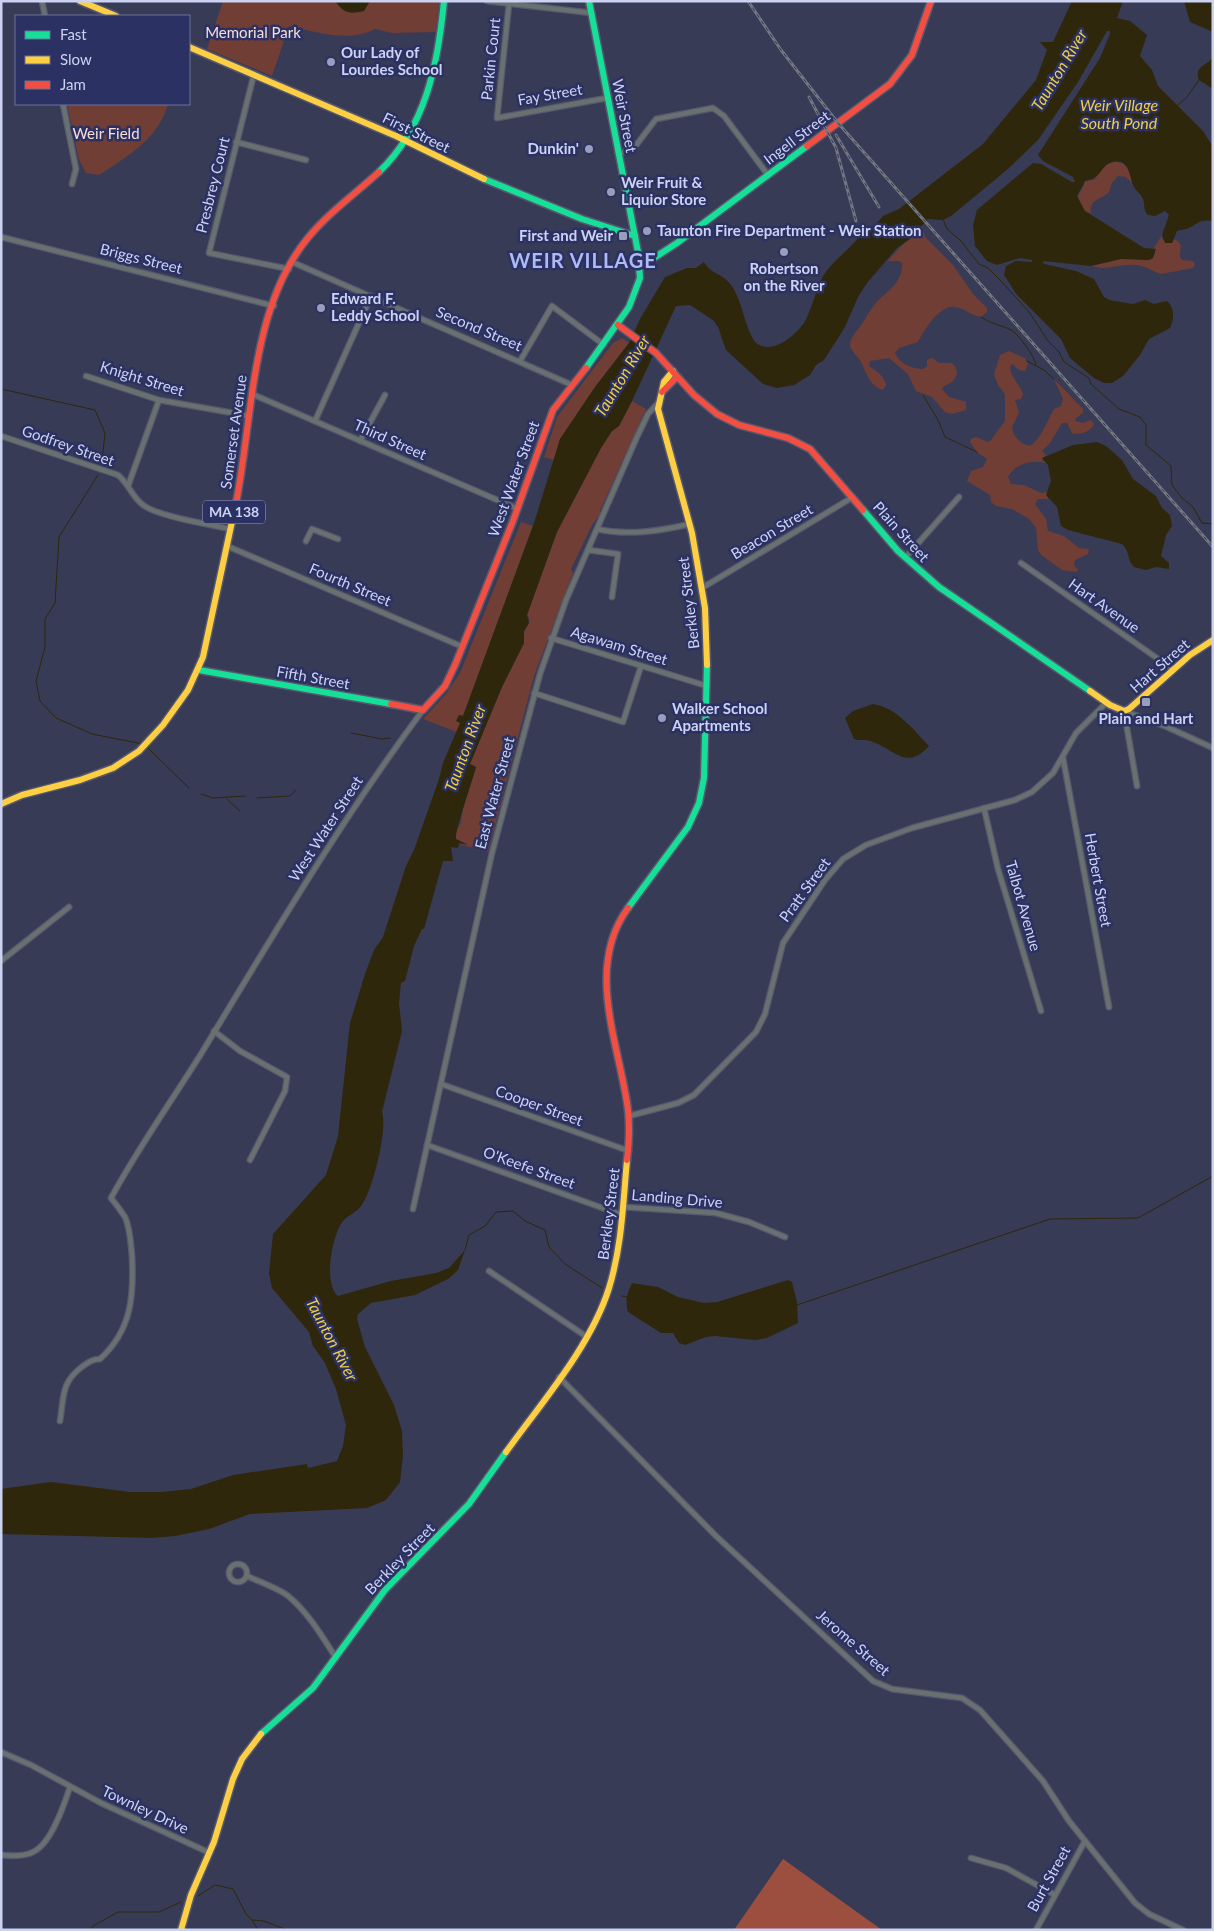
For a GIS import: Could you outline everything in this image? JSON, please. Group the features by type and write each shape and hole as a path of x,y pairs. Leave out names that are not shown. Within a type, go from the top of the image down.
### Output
{"main road":[{"path":"80,1 114,15"},
{"name":"Somerset Avenue","path":"1,804 21,795 105,774 127,761 144,748 178,706 199,670 212,632 240,483 259,355 290,265 308,237 321,222 389,163 407,142 419,118 434,66 441,34 444,1"},
{"name":"Weir Street","path":"590,1 607,98 635,236"},
{"name":"Ingell Street","path":"639,261 659,256 895,80 915,48 931,1"},
{"name":"First Street","path":"190,47 407,142 490,182 616,232 635,236"},
{"name":"West Water Street","path":"423,710 445,686 463,647 518,509 550,417 618,325 637,287 640,275 635,236"},
{"name":"Plain Street","path":"618,325 656,353 701,402 724,418 810,449 905,558 939,586 1106,703 1124,711"},
{"name":"Berkley Street","path":"181,1930 190,1895 210,1853 235,1772 242,1759 262,1733 313,1688 337,1659 361,1621 386,1590 462,1512 587,1337 603,1305 612,1279 629,1151 629,1116 607,1005 605,981 608,958 615,932 625,912 684,835 696,811 704,778 708,637 702,588 690,524 659,415 658,404 666,380 675,374"},
{"name":"Hart Street","path":"1124,711 1139,702 1198,649 1213,640"},
{"name":"Fifth Street","path":"199,670 423,710"}],"street":[{"path":"42,1 45,15"},
{"path":"487,1 592,13"},
{"name":"Parkin Court","path":"497,118 509,4"},
{"name":"Presbrey Court","path":"254,74 209,252 290,265"},
{"name":"Fay Street","path":"497,118 607,98"},
{"path":"63,105 76,169 72,184"},
{"path":"618,154 634,148 656,119 713,108 724,116 768,175"},
{"path":"236,142 306,160"},
{"name":"Briggs Street","path":"1,237 275,306"},
{"name":"Second Street","path":"290,265 371,296 572,385"},
{"path":"315,421 371,296"},
{"path":"520,361 552,306 604,345"},
{"name":"Knight Street","path":"86,376 159,400 250,416"},
{"name":"Third Street","path":"252,394 518,509"},
{"path":"360,440 385,395"},
{"path":"128,486 159,400"},
{"name":"East Water Street","path":"413,1209 492,853 534,692 552,638 597,529 647,417 658,404"},
{"name":"Godfrey Street","path":"1,436 112,473 128,486 135,498 147,508 230,529"},
{"name":"Beacon Street","path":"702,588 853,497"},
{"path":"905,558 959,497"},
{"path":"597,529 643,532 690,524"},
{"path":"306,541 312,529 338,539"},
{"name":"Fourth Street","path":"227,546 463,647"},
{"path":"588,550 618,554 612,597"},
{"name":"Hart Avenue","path":"1021,563 1174,670"},
{"name":"Agawam Street","path":"552,638 707,686"},
{"path":"534,692 623,722 641,666"},
{"name":"Pratt Street","path":"629,1116 674,1104 694,1095 753,1034 765,1014 783,943 825,880 843,859 859,848 881,839 932,821 1020,798 1032,792 1050,777 1076,733 1106,703"},
{"name":"West Water Street","path":"60,1421 65,1386 70,1375 93,1359 100,1359 108,1352 122,1332 130,1310 133,1284 131,1244 125,1218 111,1198 130,1162 214,1031 326,848 423,710"},
{"path":"1124,711 1137,786"},
{"name":"Plain Street","path":"1124,711 1167,727 1213,748"},
{"name":"Herbert Street","path":"1063,757 1109,1007"},
{"name":"Talbot Avenue","path":"984,808 998,869 1041,1011"},
{"path":"1,961 70,907"},
{"path":"214,1031 240,1051 288,1077 285,1091 250,1160"},
{"name":"Cooper Street","path":"441,1084 629,1151"},
{"name":"O'Keefe Street","path":"427,1145 622,1215"},
{"name":"Landing Drive","path":"623,1207 716,1213 749,1222 785,1237"},
{"path":"489,1271 587,1337"},
{"name":"Jerome Street","path":"560,1377 716,1536 873,1681 892,1689 956,1697 980,1710 1043,1781 1085,1841 1135,1904 1149,1914 1183,1930"},
{"path":"247,1576 281,1592 292,1600 313,1625 337,1659"},
{"name":"Townley Drive","path":"1,1752 210,1853"},
{"path":"1,1856 27,1854 40,1847 58,1817 70,1787"},
{"name":"Burt Street","path":"1036,1930 1085,1841"},
{"path":"971,1858 1006,1868 1055,1895"}],"green space":[{"name":"Memorial Park","path":"223,1 439,1 436,32 392,33 375,29 365,33 343,36 289,26 272,76 207,49"},
{"name":"Weir Field","path":"67,105 168,105 157,127 141,146 99,175 86,173 79,160"},
{"path":"1113,162 1122,163 1128,168 1133,184 1126,177 1118,176 1112,183 1109,192 1094,202 1091,213 1085,211 1078,197 1085,181 1094,180 1105,165"},
{"path":"922,225 925,237 953,265 973,294 987,308 987,312 981,317 959,308 949,307 933,319 918,342 899,348 895,353 903,363 915,368 923,369 927,366 927,360 932,358 939,363 952,363 957,370 956,377 942,389 949,397 966,402 966,410 952,414 945,412 932,397 916,391 908,374 889,358 870,361 869,366 882,376 886,385 883,390 875,386 850,345 853,336 871,309 894,286 900,276 902,263 899,261 888,261"},
{"path":"1162,235 1162,239 1172,243 1174,239 1179,243 1181,246 1180,257 1182,260 1193,261 1195,264 1193,268 1161,274 1137,265 1105,268 1091,266 1121,259 1152,259 1155,254 1154,248"},
{"path":"622,338 629,343 595,387 560,439 554,460 544,457 557,417 613,343"},
{"path":"1009,351 1025,358 1028,364 1025,371 1019,370 1012,364 1010,368 1023,394 1021,399 1015,400 1019,413 1012,427 1014,434 1021,442 1030,446 1034,443 1054,409 1061,406 1063,399 1054,379 1083,409 1083,413 1075,421 1083,423 1091,420 1094,424 1088,431 1075,434 1072,433 1067,423 1062,423 1050,443 1042,451 1046,455 1042,460 1045,463 1029,462 1019,466 1008,477 1011,484 1024,485 1041,493 1047,492 1048,499 1038,499 1035,504 1046,519 1048,531 1064,536 1079,548 1089,549 1088,554 1075,560 1074,565 1078,570 1076,572 1062,570 1041,555 1038,550 1036,528 1029,519 1012,509 996,506 991,502 990,495 967,481 971,471 983,467 987,459 977,452 970,442 971,439 976,437 988,442 1005,421 1005,394 998,385 994,374 1000,355"},
{"path":"632,401 646,409 600,514 592,525 571,569 573,573 534,676 488,852 459,844 466,844 456,839 455,832 461,823 463,809 476,767 470,764 502,687 524,643 524,633 530,619 527,615 557,532 601,448 612,431 619,426"},
{"path":"521,522 533,526 463,716 459,715 457,721 461,723 457,732 423,719 446,694 460,673"}],"shaded area":[{"path":"783,1859 882,1930 734,1930"}],"water":[{"path":"335,1 370,1 364,11 351,13 344,11"},
{"path":"1072,1 1123,1 1117,18 1130,21 1147,35 1140,56 1152,70 1158,86 1203,131 1213,147 1213,221 1202,221 1188,229 1177,231 1172,243 1165,243 1162,235 1169,215 1165,211 1155,216 1148,215 1143,199 1134,187 1128,168 1122,163 1113,162 1095,177 1085,181 1077,196 1085,211 1144,248 1156,249 1153,258 1149,260 1121,259 1091,266 1043,261 1044,264 1076,271 1094,279 1104,297 1109,300 1133,304 1145,300 1154,304 1167,301 1173,314 1170,328 1149,339 1140,355 1123,376 1112,383 1104,383 1094,378 1070,358 1061,339 1017,295 1004,275 1006,266 1016,261 1032,262 1032,260 1020,258 997,265 987,261 975,246 973,225 977,210 1033,163 1041,164 1075,182 1073,177 1043,161 1038,155 1100,58 1110,34 1110,31 1107,31 1078,82 1038,140 1008,169 951,216 943,220 928,219 910,239 897,248 867,283 858,297 845,327 824,360 816,365 810,375 794,385 777,388 763,384 726,350 718,327 713,320 690,305 676,306 619,426 612,431 601,448 557,532 527,615 529,623 524,631 524,643 502,687 470,764 476,767 456,835 456,839 468,845 459,843 458,848 451,847 453,861 443,861 424,929 422,929 414,946 405,981 401,983 399,1003 402,1031 382,1112 383,1131 381,1144 370,1187 366,1198 359,1208 343,1221 339,1228 335,1237 331,1259 331,1281 333,1290 338,1296 391,1281 436,1273 449,1268 465,1250 458,1270 448,1279 415,1295 371,1303 358,1314 357,1319 365,1347 394,1405 402,1431 403,1456 400,1482 386,1500 367,1508 250,1514 209,1529 175,1536 152,1538 1,1534 1,1489 51,1482 130,1492 161,1492 191,1489 233,1475 307,1464 308,1468 337,1461 343,1446 346,1425 336,1389 325,1363 313,1346 309,1332 272,1288 269,1273 273,1234 326,1175 338,1136 350,1023 365,974 374,950 383,937 443,763 460,723 456,721 459,715 463,716 534,523 560,439 595,387 629,343 640,319 665,277 687,268 696,268 704,262 710,270 725,279 733,288 749,331 756,343 762,346 776,346 795,334 807,318 823,276 862,233 870,231 883,216 899,209 983,144 1036,80 1047,50 1040,42 1053,42"},
{"path":"1184,1 1213,1 1213,32 1190,22"},
{"path":"1213,58 1213,89 1199,80 1198,72 1201,67"},
{"path":"1097,442 1106,446 1122,460 1133,479 1156,496 1162,508 1170,515 1172,526 1166,535 1161,556 1169,563 1169,569 1156,567 1146,570 1134,567 1122,544 1068,530 1061,526 1057,507 1046,495 1051,481 1048,465 1042,458 1073,445"},
{"path":"873,704 882,706 897,715 911,726 929,746 921,754 907,758 870,741 854,739 845,718 853,711"},
{"path":"788,1280 792,1282 797,1302 798,1323 767,1338 755,1340 715,1336 706,1337 685,1345 679,1343 673,1333 661,1333 628,1312 627,1308 627,1297 632,1283 658,1287 678,1297 704,1303 717,1302"}],"waterway":[{"path":"1178,105 1187,97 1199,80"},
{"path":"943,219 947,229 961,241 979,264 988,268 1029,312 1048,341 1059,352 1064,362 1089,378 1091,384 1119,409 1140,417 1146,425 1146,445 1171,466 1172,485 1182,498 1193,507 1202,523 1213,524"},
{"path":"981,317 1014,332 1022,340 1036,365"},
{"path":"1027,361 1044,370 1054,379"},
{"path":"1,389 95,410 105,433 102,462"},
{"path":"923,395 938,420 945,437 977,452"},
{"path":"98,475 59,537 55,603 45,619 45,647 36,681 40,701 56,718 92,734 143,744"},
{"path":"351,733 382,739 390,738"},
{"path":"148,748 189,788"},
{"path":"257,798 290,796 296,790"},
{"path":"201,794 213,798 245,796"},
{"path":"227,799 240,811"},
{"path":"797,1305 1050,1219 1138,1218 1213,1176"},
{"path":"465,1250 469,1235 485,1226 496,1212 513,1211 525,1221 545,1230 549,1247 565,1264 602,1288"},
{"path":"622,1296 627,1297"},
{"path":"198,1896 215,1885 233,1889 246,1914 252,1920 264,1921 287,1930"},
{"path":"90,1930 93,1926 118,1912 159,1912 181,1902"},
{"path":"252,1920 258,1930"}],"railway":[{"path":"748,1 781,50 838,123 1213,547"},
{"path":"809,97 836,148 856,221"},
{"path":"836,135 879,207"}],"traffic: fast":[{"path":"379,172 395,154 419,115 433,71 444,1"},
{"path":"586,368 629,307 640,278 638,252 589,1"},
{"path":"639,261 654,258 677,243 807,146"},
{"path":"484,179 582,219 635,236"},
{"path":"863,510 898,551 939,587 1090,691"},
{"path":"628,908 688,827 699,803 704,778 707,665"},
{"path":"199,670 391,704"},
{"path":"261,1734 313,1688 385,1590 469,1504 506,1452"}],"traffic: slow":[{"path":"80,1 114,15"},
{"path":"190,47 396,136 484,179"},
{"path":"673,371 664,382 658,409 692,533 705,608 707,665"},
{"path":"1,804 22,795 80,780 113,768 139,751 163,725 188,690 203,657 236,503"},
{"path":"1090,691 1110,705 1124,711 1129,709 1190,655 1213,640"},
{"path":"506,1452 564,1373 601,1310 617,1256 627,1160"},
{"path":"181,1930 191,1895 214,1842 233,1779 242,1759 261,1734"}],"traffic: jam":[{"path":"807,146 890,84 912,55 931,1"},
{"path":"236,503 256,366 274,298 288,267 307,239 333,212 379,172"},
{"path":"618,325 656,353 694,395 717,414 739,425 788,438 810,449 863,510"},
{"path":"391,704 423,710 445,686 513,521 553,410 586,368"},
{"path":"662,392 677,377"},
{"path":"627,1160 628,1110 608,1007 607,981 608,956 615,931 628,908"}],"place":[{"name":"Our Lady of Lourdes School","path":"331,62"},
{"name":"Dunkin'","path":"589,149"},
{"name":"Weir Fruit & Liquior Store","path":"611,192"},
{"name":"Taunton Fire Department - Weir Station","path":"647,231"},
{"name":"First and Weir","path":"623,236"},
{"name":"Robertson on the River","path":"784,252"},
{"name":"Edward F. Leddy School","path":"321,308"},
{"name":"Plain and Hart","path":"1146,702"},
{"name":"Walker School Apartments","path":"662,718"}],"district":[{"name":"WEIR VILLAGE","path":"583,261"}],"water label":[{"name":"Taunton River","path":"1059,70"},
{"name":"Weir Village South Pond","path":"1119,114"},
{"name":"Taunton River","path":"622,376"},
{"name":"Taunton River","path":"465,748"},
{"name":"Taunton River","path":"332,1339"}]}
